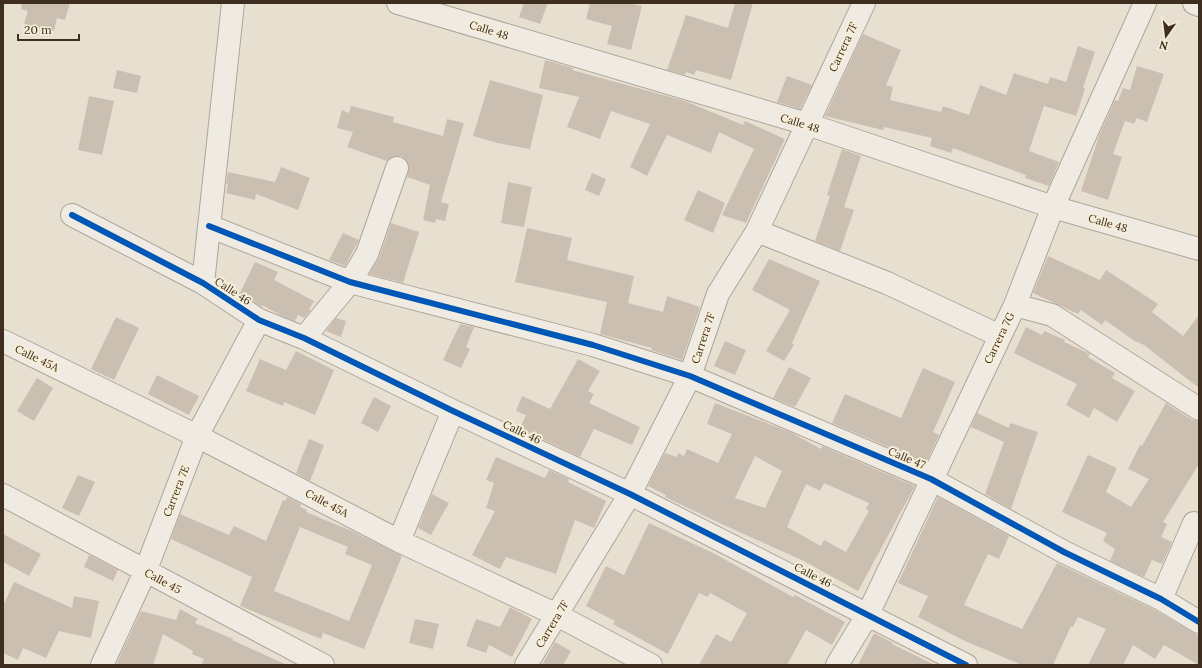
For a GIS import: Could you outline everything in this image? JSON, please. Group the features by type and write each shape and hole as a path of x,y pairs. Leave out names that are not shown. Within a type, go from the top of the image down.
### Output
{"street":[{"path":"203,283 233,3"},
{"name":"Calle 48","path":"398,3 807,124 1053,207 1199,249"},
{"name":"Carrera 7F","path":"526,665 630,494 690,376 718,294 757,231 864,3"},
{"name":"Carrera 7G","path":"837,665 868,614 931,478 1015,305 1053,207 1145,3"},
{"path":"1194,3 1199,5"},
{"path":"304,338 350,282 367,254 396,168"},
{"name":"Calle 46","path":"72,215 203,283 259,320 304,338 630,494 966,665"},
{"name":"Calle 47","path":"209,226 350,282 593,344 690,376 931,478 1064,552 1161,600 1199,622"},
{"path":"757,231 887,283 1000,336"},
{"path":"1015,305 1052,315 1199,408"},
{"name":"Carrera 7E","path":"102,665 145,572 197,436 259,320"},
{"name":"Calle 45A","path":"3,342 197,436 399,541 557,615 650,665"},
{"path":"399,541 453,410"},
{"name":"Calle 45","path":"3,495 145,572 323,665"},
{"path":"1161,600 1194,523"}],"building":[{"path":"22,3 70,3 65,20 57,18 54,31 24,24 28,11 21,9"},
{"path":"524,3 548,3 540,24 519,17"},
{"path":"590,3 629,3 642,6 631,50 607,44 612,26 586,19"},
{"path":"735,3 753,3 731,80 696,70 694,75 686,72 685,75 667,70 686,15 728,28"},
{"path":"863,34 901,50 886,85 893,87 890,100 941,112 943,106 969,115 980,85 1006,95 1014,73 1048,84 1050,77 1066,82 1078,46 1095,52 1083,88 1085,89 1076,116 1044,106 1029,151 1059,162 1049,186 1025,178 1026,175 953,148 951,153 930,146 932,138 884,127 883,130 825,116"},
{"path":"545,60 573,68 572,70 685,101 743,125 745,121 785,139 746,223 722,215 754,149 719,132 711,153 667,135 647,176 630,167 650,124 611,111 600,139 567,127 579,97 539,88"},
{"path":"1137,66 1164,74 1147,122 1137,118 1134,124 1125,121 1113,154 1122,157 1108,200 1081,191 1099,136 1115,100 1118,101 1123,88 1130,90"},
{"path":"117,70 141,76 137,93 113,88"},
{"path":"787,76 812,85 800,109 777,102"},
{"path":"490,80 543,95 530,149 497,143 473,136"},
{"path":"89,96 114,101 102,155 78,150"},
{"path":"351,106 394,117 393,122 443,136 447,119 464,123 441,202 449,204 445,221 436,219 435,223 423,220 430,185 407,177 409,166 406,160 401,156 395,156 387,161 347,147 353,132 337,128 342,110 349,113"},
{"path":"842,149 861,156 844,207 854,210 840,251 815,241 830,196 827,195"},
{"path":"281,167 310,178 298,210 256,194 255,200 226,193 228,172 275,182"},
{"path":"592,173 606,179 599,196 585,190"},
{"path":"508,182 532,187 524,227 501,223"},
{"path":"698,190 725,203 713,233 684,220"},
{"path":"391,223 419,232 403,283 369,274 379,258"},
{"path":"527,228 572,238 567,260 634,276 628,303 663,312 667,296 700,307 682,360 651,350 652,348 600,334 607,302 515,282"},
{"path":"343,233 359,240 345,266 329,260"},
{"path":"1048,256 1100,280 1106,270 1158,304 1152,312 1183,336 1199,315 1199,388 1144,345 1133,340 1105,320 1102,325 1081,310 1078,314 1033,293"},
{"path":"769,259 820,281 792,343 794,345 784,361 766,351 790,310 752,290"},
{"path":"255,262 278,272 274,280 314,301 309,310 311,310 304,318 298,315 295,321 282,316 262,305 262,307 240,293"},
{"path":"116,317 139,328 114,380 91,369"},
{"path":"336,318 346,321 341,337 326,331"},
{"path":"460,324 474,327 466,347 470,349 461,368 443,360"},
{"path":"1026,327 1042,335 1044,331 1065,340 1064,342 1090,354 1088,357 1115,373 1112,378 1135,391 1117,422 1094,408 1089,418 1066,405 1077,384 1014,353"},
{"path":"725,341 746,350 735,375 714,366"},
{"path":"296,351 334,370 315,415 284,402 283,406 246,391 260,359 286,370"},
{"path":"578,359 600,371 588,391 594,394 589,403 640,427 632,445 594,429 580,457 520,428 526,415 516,411 522,396 550,409"},
{"path":"789,367 811,378 795,407 773,398"},
{"path":"923,368 955,382 933,432 939,435 926,463 832,423 845,394 901,418"},
{"path":"157,375 199,396 189,415 148,394"},
{"path":"37,378 53,388 34,421 17,411"},
{"path":"374,397 391,406 378,432 361,423"},
{"path":"715,403 790,432 821,449 822,446 915,486 858,591 804,561 665,497 666,495 648,486 665,453 677,457 678,453 684,456 687,449 718,463 732,434 707,424","holes":["755,456 782,471 765,508 735,498","824,483 869,503 866,509 869,511 846,552 824,540 821,546 787,527 806,484 820,491"]},
{"path":"1166,403 1192,420 1199,421 1199,464 1163,522 1167,524 1161,537 1172,542 1162,564 1152,560 1144,577 1110,561 1115,549 1103,541 1107,533 1062,512 1088,455 1117,468 1106,492 1131,507 1149,479 1128,469 1140,445 1142,446"},
{"path":"977,413 1009,428 1010,423 1038,432 1011,509 985,494 1004,442 971,427"},
{"path":"309,439 324,445 310,481 296,473"},
{"path":"496,457 545,478 549,470 569,479 568,482 606,501 594,528 575,520 556,574 506,557 500,569 472,555 495,511 486,508 494,483 486,480"},
{"path":"78,475 95,482 79,516 62,508"},
{"path":"432,494 449,503 431,535 418,528"},
{"path":"287,497 301,504 300,507 307,510 306,512 354,532 402,556 364,649 323,633 321,639 240,606 252,577 171,539 180,514 229,535 234,526 266,541 283,500 285,501","holes":["300,527 348,547 345,554 372,565 349,621 274,591"]},
{"path":"938,497 1009,536 999,559 988,554 964,605 1022,629 1057,563 1155,610 1199,636 1199,665 1164,645 1155,659 1133,645 1123,665 1088,665 1106,629 1078,617 1073,627 1071,626 1053,665 1022,665 965,641 918,617 928,596 898,583"},
{"path":"649,523 715,554 793,597 795,595 845,622 832,645 806,630 787,665 699,665 716,634 731,642 747,613 710,593 708,597 699,593 668,654 613,624 615,621 586,606 606,566 624,575"},
{"path":"3,534 41,554 29,576 3,562"},
{"path":"89,555 118,570 113,581 84,567"},
{"path":"14,582 72,608 74,596 99,601 91,638 59,631 46,658 23,648 18,660 3,653 3,606"},
{"path":"510,607 532,619 512,657 489,645 486,653 466,646 476,619 500,627"},
{"path":"180,609 198,619 195,623 233,639 232,640 287,665 201,665 204,659 192,654 193,651 163,634 153,665 116,665 141,611 176,620"},
{"path":"415,619 439,624 433,649 409,643"},
{"path":"874,633 893,643 892,644 935,665 858,665"},
{"path":"555,642 571,651 563,665 542,665"}],"cycle path":[{"path":"72,215 203,283 259,320 304,338 453,411 630,494 966,665"},
{"path":"209,226 350,282 593,345 690,376 931,479 1064,552 1161,599 1199,622"}]}
